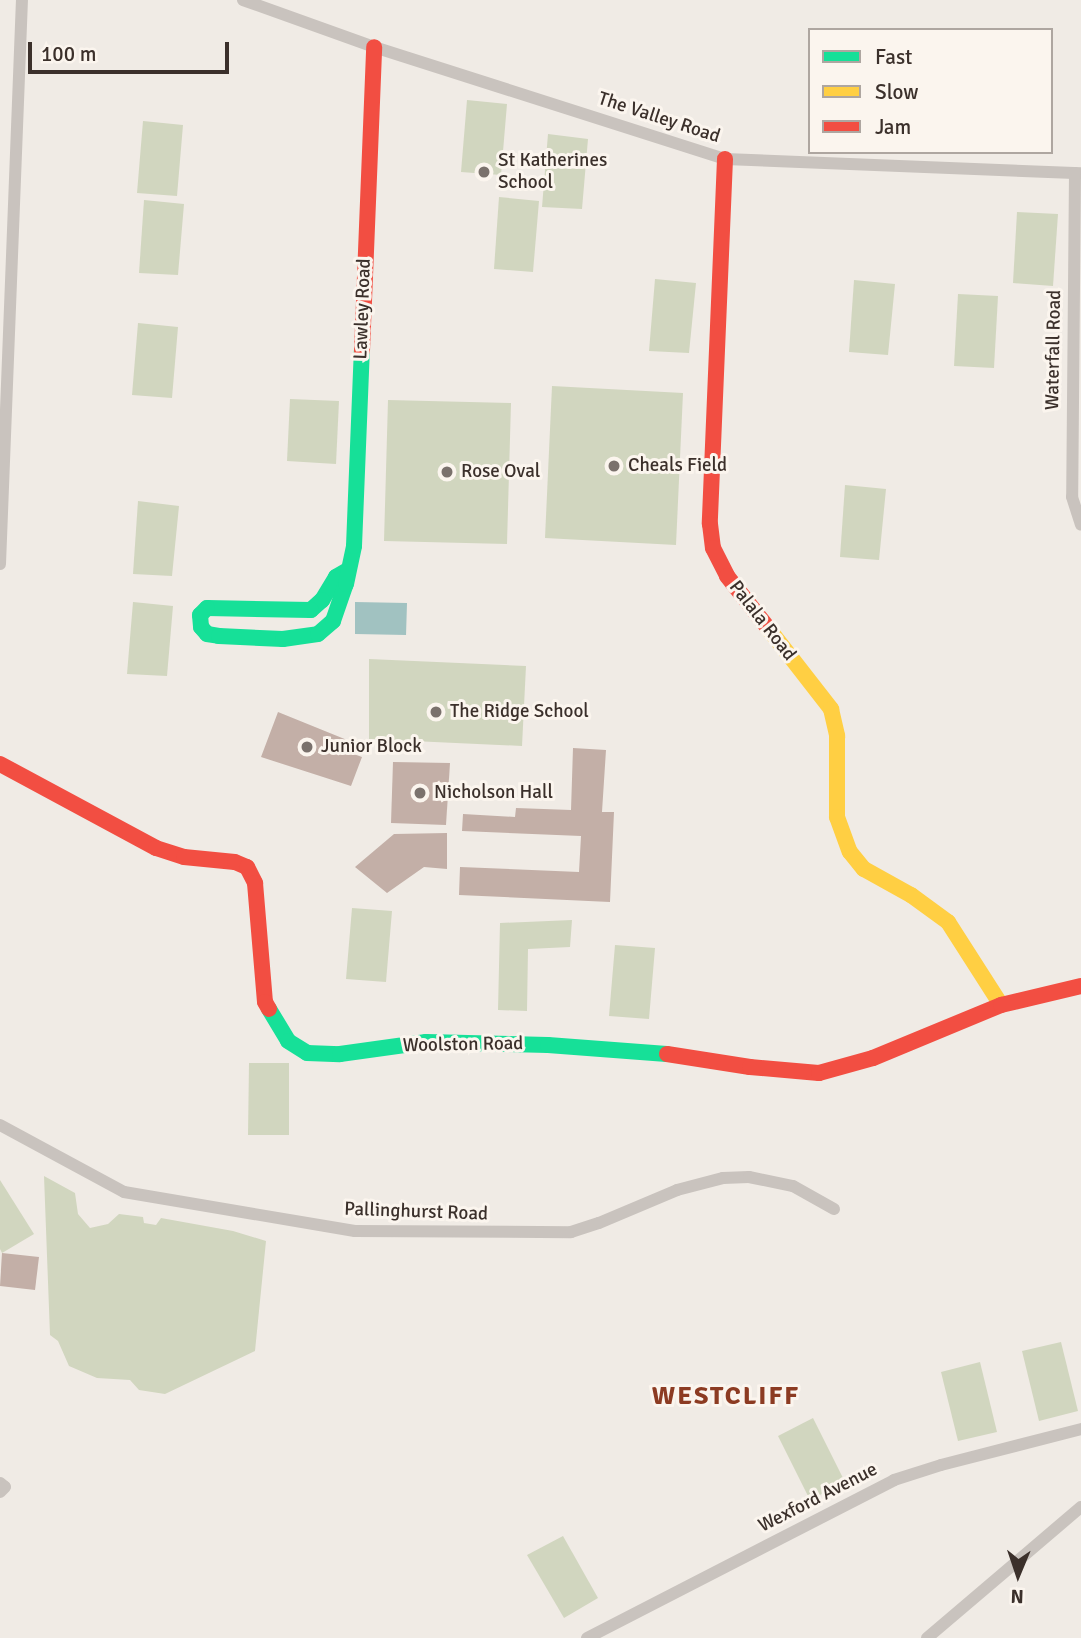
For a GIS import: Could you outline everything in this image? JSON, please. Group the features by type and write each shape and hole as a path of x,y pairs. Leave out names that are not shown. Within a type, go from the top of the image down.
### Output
{"street":[{"path":"0,564 22,0"},
{"name":"The Valley Road","path":"243,0 374,47 724,159 1078,173"},
{"name":"Lawley Road","path":"348,570 336,577 322,600 312,610 207,608 200,615 201,627 207,634 219,636 283,639 318,634 333,621 348,570 354,546 374,47"},
{"name":"Palala Road","path":"724,159 710,524 716,559 831,709 838,736 837,817 840,832 850,852 864,869 921,901 948,922 1001,1005"},
{"name":"Waterfall Road","path":"1078,173 1072,497 1081,525"},
{"name":"Woolston Road","path":"0,764 156,848 184,857 235,862 247,867 255,883 265,1002 271,1018 288,1041 307,1053 340,1054 426,1042 535,1044 688,1055 750,1067 819,1073 873,1058 1001,1005 1081,986"},
{"name":"Pallinghurst Road","path":"0,1125 124,1192 355,1231 570,1232 599,1223 677,1190 723,1178 750,1177 793,1186 834,1209"},
{"name":"Wexford Avenue","path":"587,1638 894,1480 940,1465 1081,1429"},
{"path":"0,1483 5,1487 0,1492"},
{"path":"927,1638 1081,1507"}],"green space":[{"path":"467,100 507,104 501,175 461,172"},
{"path":"143,121 183,125 177,196 137,193"},
{"path":"548,134 588,139 582,209 542,207"},
{"path":"499,197 539,201 533,272 494,269"},
{"path":"144,200 184,204 178,275 139,273"},
{"path":"1017,212 1058,214 1053,286 1013,283"},
{"path":"655,279 696,283 689,353 649,351"},
{"path":"854,280 895,284 888,355 849,352"},
{"path":"958,294 998,296 994,368 954,366"},
{"path":"138,323 178,327 172,398 132,395"},
{"name":"Cheals Field","path":"552,386 683,393 676,545 545,538"},
{"path":"290,399 339,401 336,464 287,461"},
{"name":"Rose Oval","path":"388,400 511,403 507,544 384,541"},
{"path":"845,485 886,489 879,560 840,557"},
{"path":"138,501 179,506 172,576 133,574"},
{"path":"133,602 173,606 167,676 127,674"},
{"path":"369,659 526,666 522,746 369,739"},
{"path":"352,908 392,911 386,982 346,979"},
{"path":"572,920 570,947 528,949 527,1011 498,1010 500,923"},
{"path":"615,945 655,948 649,1019 609,1016"},
{"path":"249,1063 289,1063 289,1135 248,1135"},
{"path":"44,1176 75,1193 78,1214 90,1228 108,1224 119,1214 143,1217 144,1223 156,1225 161,1218 233,1231 266,1241 255,1351 165,1394 139,1390 130,1380 97,1378 69,1366 58,1341 50,1335"},
{"path":"0,1180 34,1234 2,1253 0,1249"},
{"path":"1061,1342 1078,1411 1039,1421 1022,1351"},
{"path":"980,1362 997,1432 958,1441 941,1372"},
{"path":"813,1418 845,1482 810,1500 778,1436"},
{"path":"563,1536 598,1598 564,1618 527,1555"}],"water":[{"path":"355,602 407,603 406,635 355,634"}],"building":[{"name":"Junior Block","path":"278,712 352,742 348,752 362,757 351,786 261,757"},
{"path":"573,748 606,750 602,812 614,812 610,902 459,895 460,867 579,872 581,836 462,831 463,814 515,817 516,808 571,810"},
{"name":"Nicholson Hall","path":"393,762 450,763 446,825 391,823"},
{"path":"447,833 447,869 424,867 387,893 355,867 394,834"},
{"path":"2,1253 39,1257 35,1290 0,1286"}],"traffic: fast":[{"path":"348,570 336,577 322,600 311,610 207,608 200,615 201,627 207,634 219,636 283,639 318,634 333,621 346,584 354,546 362,351"},
{"path":"269,1009 288,1041 307,1053 340,1054 426,1042 548,1045 667,1054"}],"traffic: slow":[{"path":"768,628 831,709 837,736 837,817 850,852 864,869 911,895 948,922 1001,1005"}],"traffic: jam":[{"path":"362,351 374,47"},
{"path":"725,159 710,524 713,548 727,576 768,628"},
{"path":"0,764 156,848 184,857 235,862 247,867 255,883 265,1002 269,1009"},
{"path":"667,1054 750,1067 819,1073 873,1058 1001,1005 1081,986"}],"place":[{"name":"St Katherines School","path":"484,172"},
{"name":"Cheals Field","path":"614,466"},
{"name":"Rose Oval","path":"447,472"},
{"name":"The Ridge School","path":"436,712"},
{"name":"Junior Block","path":"307,747"},
{"name":"Nicholson Hall","path":"420,793"}],"district":[{"name":"WESTCLIFF","path":"726,1397"}]}
